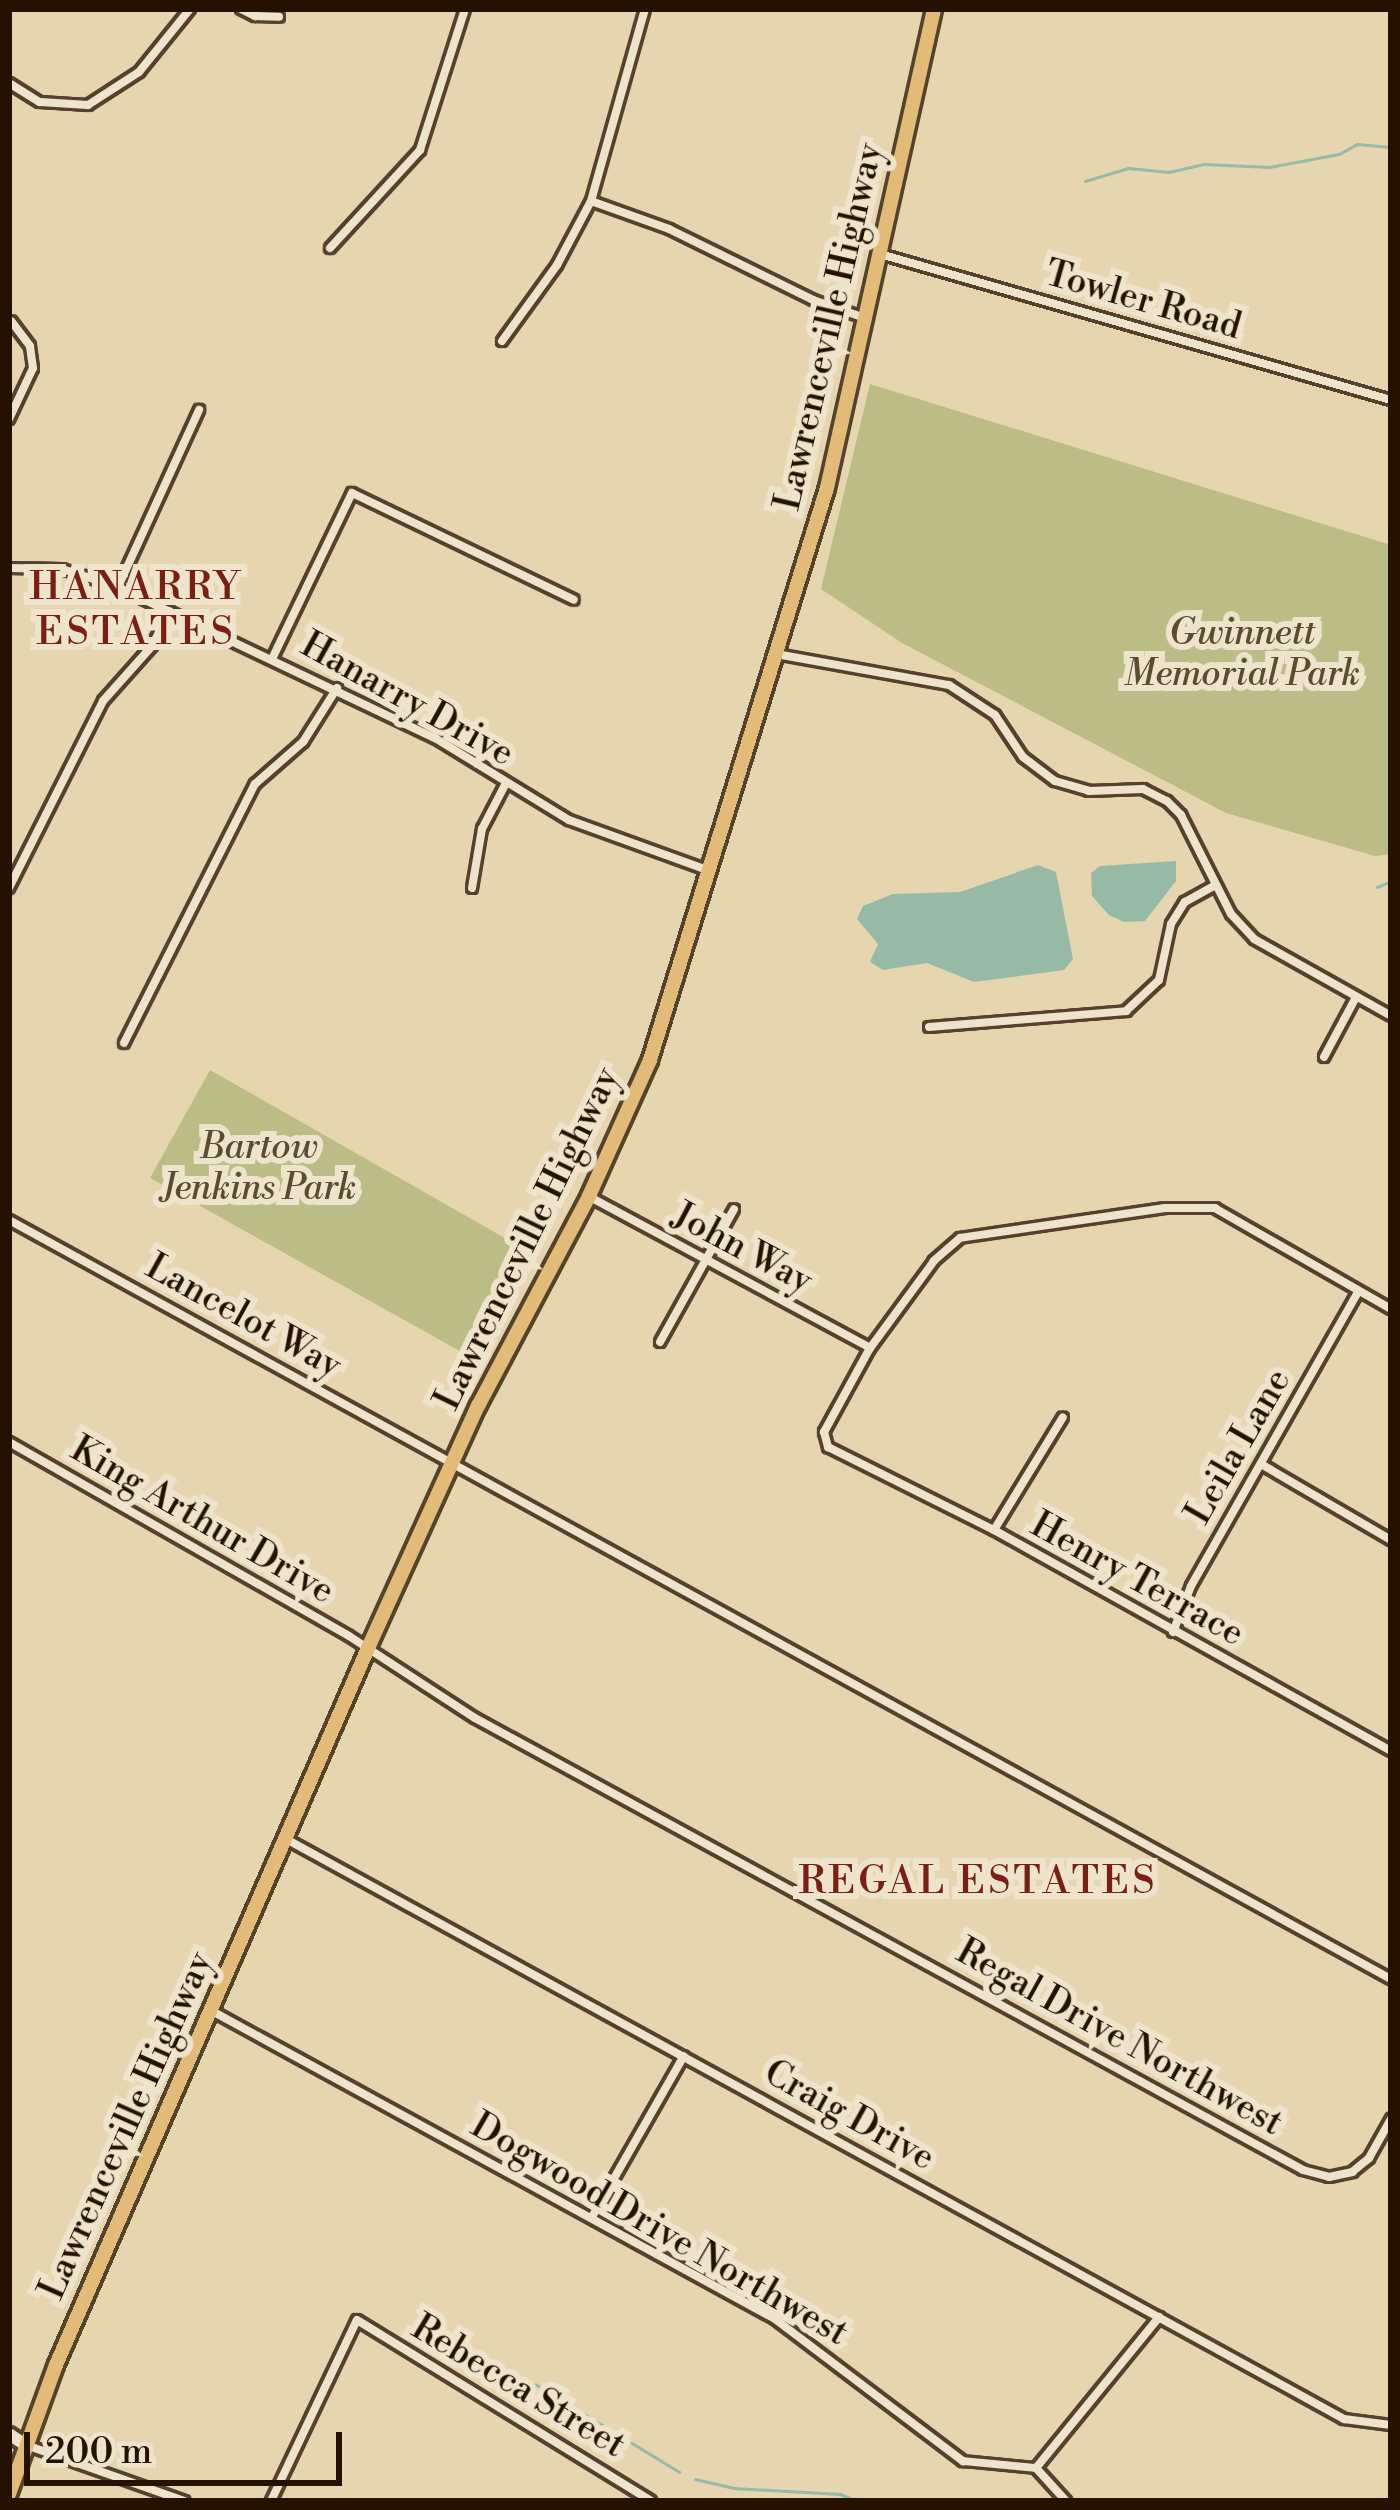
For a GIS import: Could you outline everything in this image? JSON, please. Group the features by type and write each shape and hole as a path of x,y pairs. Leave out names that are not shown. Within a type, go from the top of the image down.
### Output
{"main road":[{"name":"Lawrenceville Highway","path":"9,2494 24,2444 368,1648 451,1463 589,1196 650,1060 827,488 934,9"}],"street":[{"path":"9,83 40,102 88,105 139,72 190,9"},
{"path":"241,9 255,16 279,17"},
{"path":"330,248 420,150 465,9"},
{"path":"502,341 557,265 591,201 645,9"},
{"path":"591,201 668,229 813,300 866,319"},
{"name":"Towler Road","path":"880,254 1391,400"},
{"path":"9,419 33,368 30,346 10,321"},
{"path":"118,587 199,410"},
{"path":"273,657 352,493 574,600"},
{"name":"Hanarry Drive","path":"9,568 62,568 118,587 337,688 435,739 568,820 708,870"},
{"path":"9,888 104,700 152,646 170,611"},
{"path":"775,653 950,685 974,696 995,715 1023,757 1055,781 1089,791 1142,789 1167,801 1180,815 1231,914 1254,939 1391,1016"},
{"path":"124,1043 255,784 303,742 337,688"},
{"path":"472,888 482,829 505,785"},
{"path":"929,1027 1126,1011 1159,980 1171,924 1186,902 1216,885"},
{"path":"1324,1057 1356,998"},
{"name":"John Way","path":"589,1196 870,1348"},
{"path":"870,1348 934,1261 960,1238 1165,1208 1215,1208 1391,1309"},
{"path":"660,1342 734,1209"},
{"name":"Lancelot Way","path":"9,1220 451,1463"},
{"name":"Leila Lane","path":"1173,1632 1191,1586 1358,1292"},
{"name":"Henry Terrace","path":"870,1348 824,1432 828,1447 994,1530 1391,1751"},
{"path":"994,1530 1063,1417"},
{"name":"King Arthur Drive","path":"9,1442 368,1648"},
{"path":"451,1463 1391,1979"},
{"path":"1261,1464 1391,1540"},
{"name":"Regal Drive Northwest","path":"368,1648 476,1718 1303,2170 1329,2177 1352,2172 1369,2158 1391,2119"},
{"name":"Craig Drive","path":"286,1839 1344,2419 1391,2425"},
{"name":"Dogwood Drive Northwest","path":"210,2011 228,2015 775,2319 867,2384 923,2436 963,2461 1036,2468"},
{"path":"592,2217 683,2056"},
{"path":"1066,2501 1036,2468 1159,2317"},
{"name":"Rebecca Street","path":"271,2501 357,2320 651,2501"},
{"path":"9,2434 24,2444 184,2501"}],"green space":[{"name":"Gwinnett Memorial Park","path":"870,384 1391,545 1391,854 1375,856 1226,813 902,643 821,589"},
{"name":"Bartow Jenkins Park","path":"210,1070 531,1253 474,1359 150,1178"}],"shaded area":[{"path":"1176,861 1176,881 1145,921 1124,922 1109,915 1092,896 1091,873 1100,866"},
{"path":"1038,865 1056,872 1073,959 1064,970 974,982 927,963 883,970 870,962 878,944 857,919 863,906 893,894 960,892"}],"waterway":[{"path":"1085,181 1128,168 1169,172 1204,164 1269,167 1339,154 1357,144 1391,147"},
{"path":"1377,887 1391,881"},
{"path":"535,2384 679,2472"},
{"path":"695,2479 733,2488 840,2494 857,2501"}],"district":[{"name":"HANARRY ESTATES","path":"136,612"},
{"name":"REGAL ESTATES","path":"978,1882"}]}
